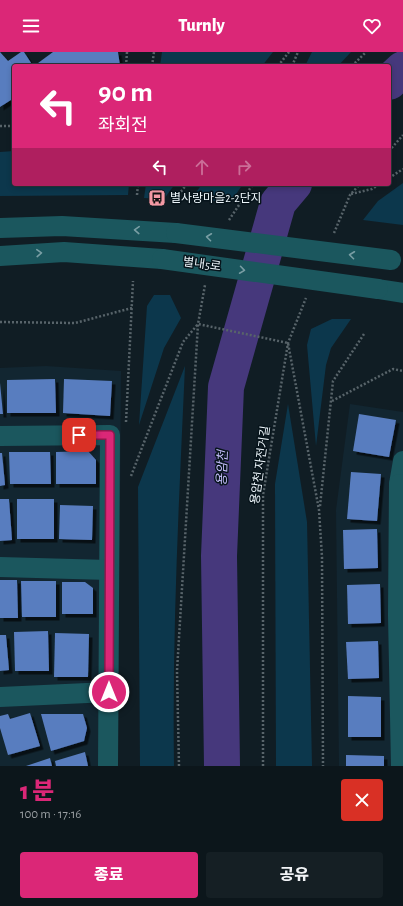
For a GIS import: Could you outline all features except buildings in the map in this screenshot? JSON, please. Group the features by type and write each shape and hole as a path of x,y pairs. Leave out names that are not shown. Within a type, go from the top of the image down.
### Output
{"street":[{"path":"0,228 62,226 176,232 397,260"},
{"name":"별내5로","path":"0,256 64,252 162,259 403,293"},
{"path":"0,436 110,435 108,766"},
{"path":"401,766 401,485 403,461"},
{"path":"0,567 109,570"},
{"path":"0,697 109,692"}],"path":[{"path":"126,64 127,52"},
{"path":"152,64 154,52"},
{"path":"280,64 289,52"},
{"path":"293,64 298,52"},
{"path":"354,64 366,52"},
{"path":"0,126 12,126"},
{"path":"391,149 403,135"},
{"path":"391,177 403,169"},
{"path":"137,195 138,186"},
{"path":"176,198 185,186"},
{"path":"226,224 252,186"},
{"path":"332,237 350,195 358,186"},
{"path":"350,195 372,189 377,186"},
{"path":"179,766 177,670 198,324 206,280"},
{"path":"125,424 133,281"},
{"name":"용암천 자전거길","path":"263,766 263,495 288,343 307,294"},
{"path":"0,322 75,323 132,308"},
{"path":"198,324 288,343 319,510 322,557 323,766"},
{"path":"129,481 183,342 198,324"},
{"path":"319,510 333,381 364,334"},
{"path":"331,402 393,369 403,371"}],"shaded area":[{"path":"162,52 273,52 264,64 160,64"},
{"path":"312,52 351,52 340,64 306,64"},
{"path":"12,151 12,186 129,186 128,195 0,196 0,152"},
{"path":"403,183 403,225 363,220 378,201"},
{"path":"146,186 174,186 164,199 144,198"},
{"path":"201,186 242,186 230,203 192,198"},
{"path":"154,295 170,295 181,318 164,348 139,425 147,306"},
{"path":"332,319 351,319 331,348 326,365 316,446 307,345 311,329"},
{"path":"46,366 121,371 118,766 0,766 0,368"},
{"path":"185,366 175,616 174,766 140,766 138,487"},
{"path":"288,404 307,522 312,766 276,766 275,484"},
{"path":"350,404 403,412 403,766 339,766 336,510"}],"waterway":[{"name":"용암천","path":"391,80 403,69"},
{"name":"용암천","path":"222,766 219,556 226,387 278,203 292,186"}],"place":[{"name":"별사랑마을2-2단지","path":"157,198"}],"route":[{"path":"79,435 110,435 109,692"}]}
